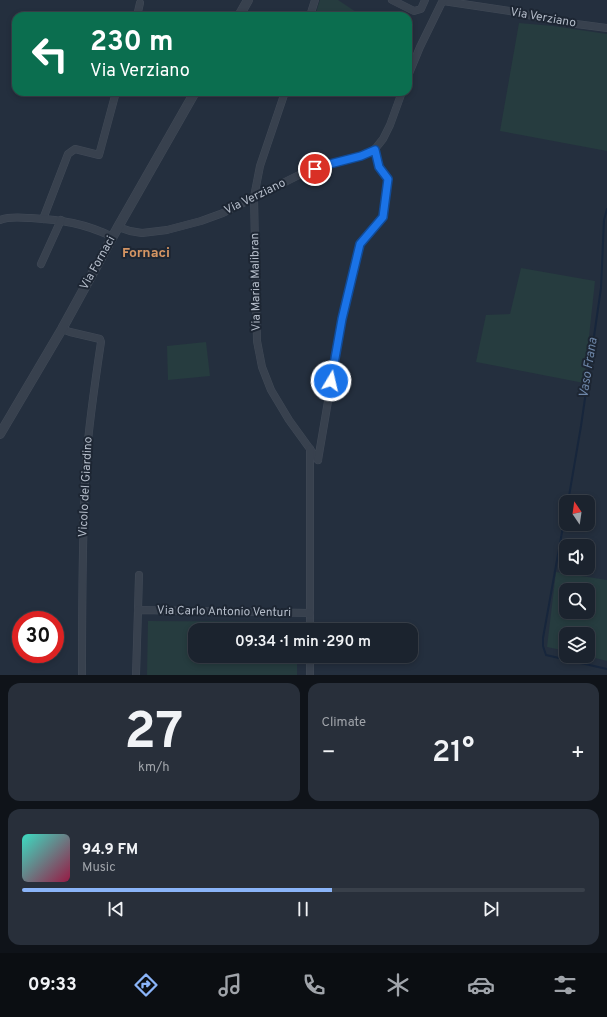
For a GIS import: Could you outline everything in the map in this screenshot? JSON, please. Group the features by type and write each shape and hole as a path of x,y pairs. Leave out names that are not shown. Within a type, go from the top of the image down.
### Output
{"street":[{"path":"241,12 248,0"},
{"path":"311,12 315,0"},
{"path":"392,0 414,11 420,9 425,0"},
{"name":"Via Verziano","path":"412,66 443,0 510,11 561,22 607,28"},
{"path":"138,12 140,3"},
{"path":"43,219 68,154 75,149 99,155 115,96"},
{"name":"Via Fornaci","path":"0,434 62,329 118,226 194,96"},
{"name":"Via Maria Malibran","path":"284,96 260,166 254,197 257,341 262,367 271,390 288,420 318,460 342,319 360,244 383,217 388,179 379,167 375,150"},
{"path":"375,150 383,139 390,125 401,96"},
{"name":"Via Verziano","path":"118,226 130,231 142,233 167,230 201,221 223,213 305,172 361,156 375,150"},
{"path":"0,220 8,217 61,220 80,224 113,237"},
{"path":"41,264 61,220"},
{"name":"Vicolo del Giardino","path":"62,329 100,339 101,342 89,426 86,462 82,675"},
{"name":"Via Carlo Antonio Venturi","path":"310,449 310,623"},
{"path":"136,675 138,575"},
{"name":"Via Carlo Antonio Venturi","path":"138,610 310,613"},
{"path":"310,663 310,675"}],"green space":[{"path":"320,0 338,0 356,12 316,12"},
{"path":"519,23 553,26 607,34 607,151 500,131"},
{"path":"521,268 595,281 584,383 476,362 486,315 510,314"},
{"path":"206,342 210,376 168,380 167,346"},
{"path":"556,572 559,572 559,575 575,575 607,580 607,661 595,658 595,627 559,627 559,650 547,647"},
{"path":"148,621 298,622 188,623 188,663 297,663 297,675 147,675"}],"waterway":[{"name":"Vaso Frana","path":"569,495 601,288 604,220 607,209"},
{"name":"Vaso Frana","path":"562,531 543,638 543,646 546,655 607,669"}],"district":[{"name":"Fornaci","path":"146,253"}],"route":[{"path":"315,169 361,156 375,150 379,167 388,179 383,217 360,244 342,319 331,381"}]}
